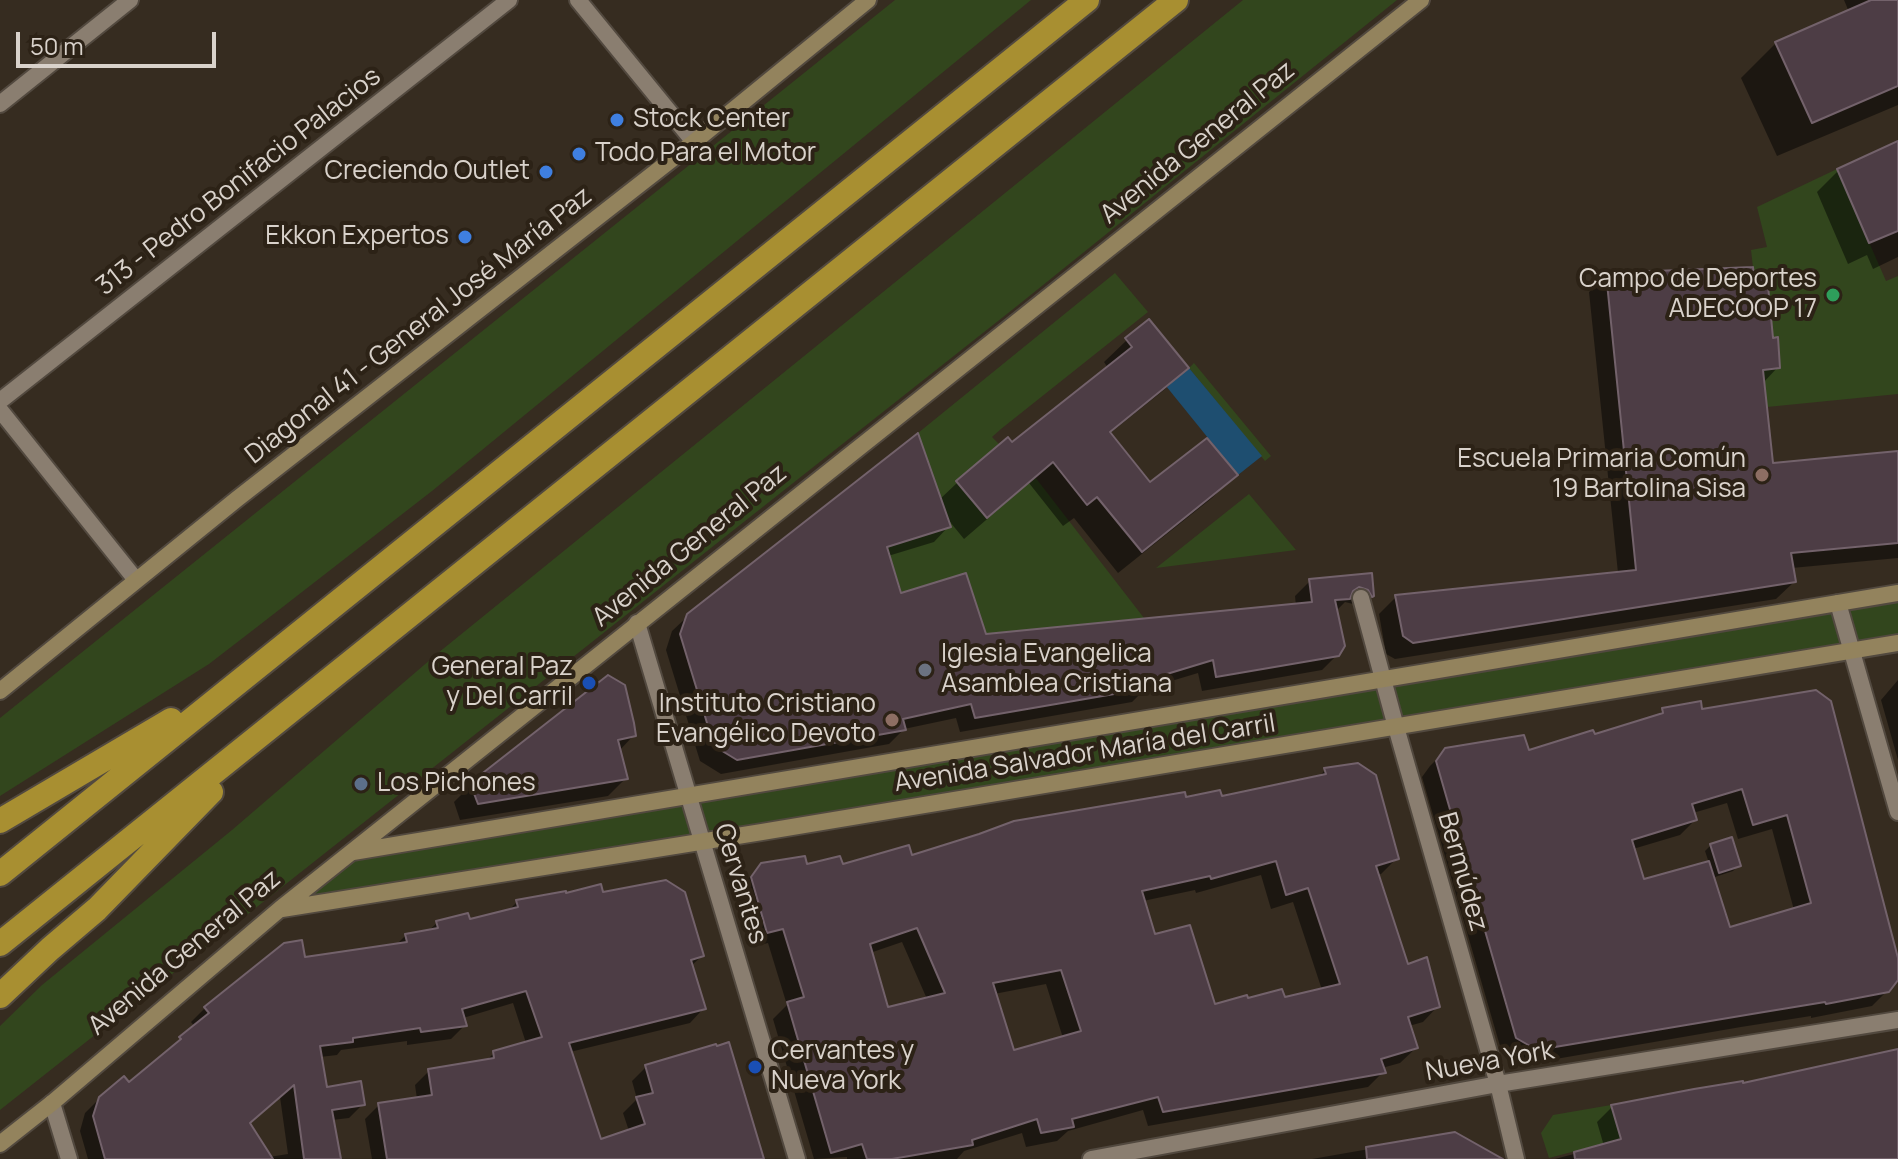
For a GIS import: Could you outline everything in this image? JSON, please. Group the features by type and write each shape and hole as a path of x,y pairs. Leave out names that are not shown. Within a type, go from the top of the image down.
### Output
{"highway":[{"path":"1056,25 1080,0"},
{"path":"0,874 1087,0"},
{"path":"0,944 1176,0"},
{"path":"0,821 245,676"},
{"path":"0,996 97,909 283,718"}],"street":[{"path":"0,104 130,0"},
{"name":"313 - Pedro Bonifacio Palacios","path":"0,401 509,0"},
{"path":"578,0 694,142"},
{"name":"Diagonal 41 - General José María Paz","path":"0,691 249,489 694,142 868,0"},
{"name":"Avenida General Paz","path":"0,1144 280,909 1421,0"},
{"path":"0,410 136,580"},
{"name":"Avenida Salvador María del Carril","path":"351,852 1898,593"},
{"name":"Bermúdez","path":"1361,598 1498,1084 1516,1159"},
{"path":"1838,603 1898,812"},
{"name":"Cervantes","path":"637,623 797,1159"},
{"name":"Avenida Salvador María del Carril","path":"280,909 1898,643"},
{"name":"Nueva York","path":"1091,1159 1498,1084 1898,1020"},
{"path":"52,1103 69,1159"}],"green space":[{"path":"895,0 1031,0 432,491 257,627 209,664 0,796 0,718"},
{"path":"1243,0 1397,0 1017,306 0,1110 0,1026 42,985 232,830 438,653"},
{"name":"Campo de Deportes ADECOOP 17","path":"1837,169 1886,281 1898,276 1898,394 1767,407 1763,370 1780,368 1778,338 1760,339 1766,275 1754,276 1751,250 1767,247 1757,207"},
{"path":"1115,273 1148,312 1001,429 992,437 999,444 956,481 987,517 1035,477 1144,618 986,634 966,573 902,593 887,547 951,527 918,433"},
{"path":"1194,363 1271,456 1265,461 1189,368"},
{"path":"1249,494 1296,550 1156,568"},
{"path":"1898,593 1898,643 280,909 351,852"},
{"path":"1611,1105 1621,1139 1549,1158 1541,1133 1553,1115"}],"water":[{"path":"1189,368 1262,456 1238,475 1166,386"}],"building":[{"path":"1871,0 1898,0 1898,86 1812,123 1775,42"},
{"path":"1898,141 1898,231 1869,243 1837,169"},
{"name":"Escuela Primaria Común 19 Bartolina Sisa","path":"1753,267 1754,276 1767,275 1773,338 1778,337 1780,368 1763,370 1773,463 1898,451 1898,543 1791,553 1796,582 1413,643 1403,636 1395,595 1636,570 1606,273"},
{"path":"1149,319 1189,368 1110,432 1150,482 1207,438 1238,475 1142,552 1097,497 1087,505 1053,462 987,518 956,481 1008,437 1012,442 1132,347 1125,338"},
{"path":"918,433 951,527 887,547 901,593 966,573 986,634 1312,602 1309,579 1372,573 1374,596 1359,587 1350,599 1335,600 1345,646 1339,656 1216,677 1213,660 1147,680 1149,688 975,718 971,704 903,719 906,730 737,760 714,746 680,634 687,614"},
{"path":"608,675 625,685 634,723 636,736 618,740 628,779 478,804 470,783"},
{"path":"1816,690 1831,701 1898,958 1898,980 1889,992 1537,1050 1516,1038 1436,761 1445,748 1524,735 1529,750 1663,713 1662,708 1701,701 1702,709","holes":["1742,789 1753,825 1787,815 1811,903 1730,927 1709,861 1644,879 1632,840 1697,820 1692,804"]},
{"path":"1358,763 1376,775 1399,859 1376,866 1408,964 1427,957 1440,1007 1408,1017 1418,1048 1381,1059 1386,1073 1163,1112 1158,1097 1072,1119 1074,1127 1041,1133 1037,1119 972,1140 973,1145 892,1159 867,1159 862,1144 831,1153 787,1002 804,997 783,929 767,933 751,877 761,863 805,856 807,864 840,856 843,864 909,845 912,855 1014,821 1185,792 1186,797 1220,790 1222,796 1326,774 1324,768","holes":["1276,861 1286,895 1308,888 1340,984 1285,997 1282,989 1215,1004 1190,925 1155,934 1142,891 1210,876 1211,879","917,928 945,993 888,1007 870,944","1061,970 1081,1031 1014,1050 993,983"]},
{"path":"1732,837 1741,866 1719,873 1710,844"},
{"path":"666,880 685,892 704,956 691,960 706,1009 569,1043 601,1139 645,1124 636,1097 653,1093 645,1065 729,1042 764,1159 387,1159 378,1103 432,1095 428,1069 494,1058 493,1051 542,1037 526,991 462,1009 467,1026 421,1032 420,1028 320,1046 327,1087 361,1081 365,1105 332,1110 341,1159 304,1159 294,1085 250,1123 273,1159 105,1159 93,1116 99,1097 124,1076 129,1082 181,1039 179,1037 209,1013 204,1007 284,943 302,940 305,957 407,942 405,934 438,928 436,921 468,913 470,919 518,907 516,900 601,884 603,892"},
{"path":"1898,1049 1898,1159 1575,1159 1574,1152 1621,1139 1611,1105 1743,1083"},
{"path":"1455,1132 1503,1159 1367,1159 1366,1147"}],"place":[{"name":"Stock Center","path":"617,120"},
{"name":"Todo Para el Motor","path":"579,154"},
{"name":"Creciendo Outlet","path":"546,172"},
{"name":"Ekkon Expertos","path":"465,237"},
{"name":"Campo de Deportes ADECOOP 17","path":"1833,295"},
{"name":"Escuela Primaria Común 19 Bartolina Sisa","path":"1762,475"},
{"name":"Iglesia Evangelica Asamblea Cristiana","path":"925,670"},
{"name":"General Paz y Del Carril","path":"589,683"},
{"name":"Instituto Cristiano Evangélico Devoto","path":"892,720"},
{"name":"Los Pichones","path":"361,784"},
{"name":"Cervantes y Nueva York","path":"755,1067"}]}
